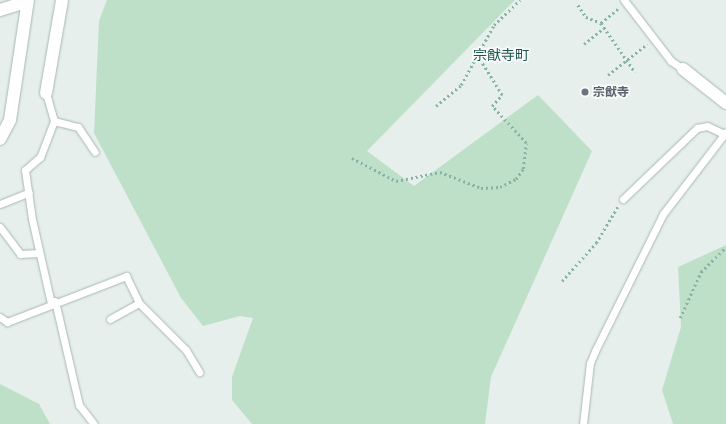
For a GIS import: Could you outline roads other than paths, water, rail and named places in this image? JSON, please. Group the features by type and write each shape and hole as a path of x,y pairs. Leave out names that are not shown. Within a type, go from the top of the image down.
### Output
{"street":[{"path":"46,93 62,0"},
{"path":"0,10 27,1 10,120 0,139"},
{"path":"683,69 726,104"}],"lane":[{"path":"624,0 671,62 683,69"},
{"path":"46,93 54,121 40,157 25,170 39,253 80,404 94,424"},
{"path":"54,121 78,127 95,152"},
{"path":"583,424 590,363 663,214 725,133 707,126 697,128 623,199"},
{"path":"0,204 29,192"},
{"path":"0,227 20,254 39,253"},
{"path":"0,317 7,322 53,302 126,276 139,303 186,350 199,372"},
{"path":"110,320 139,303"}],"place":[{"name":"宗猷寺","path":"585,92"}],"district":[{"name":"宗猷寺町","path":"501,55"}]}
